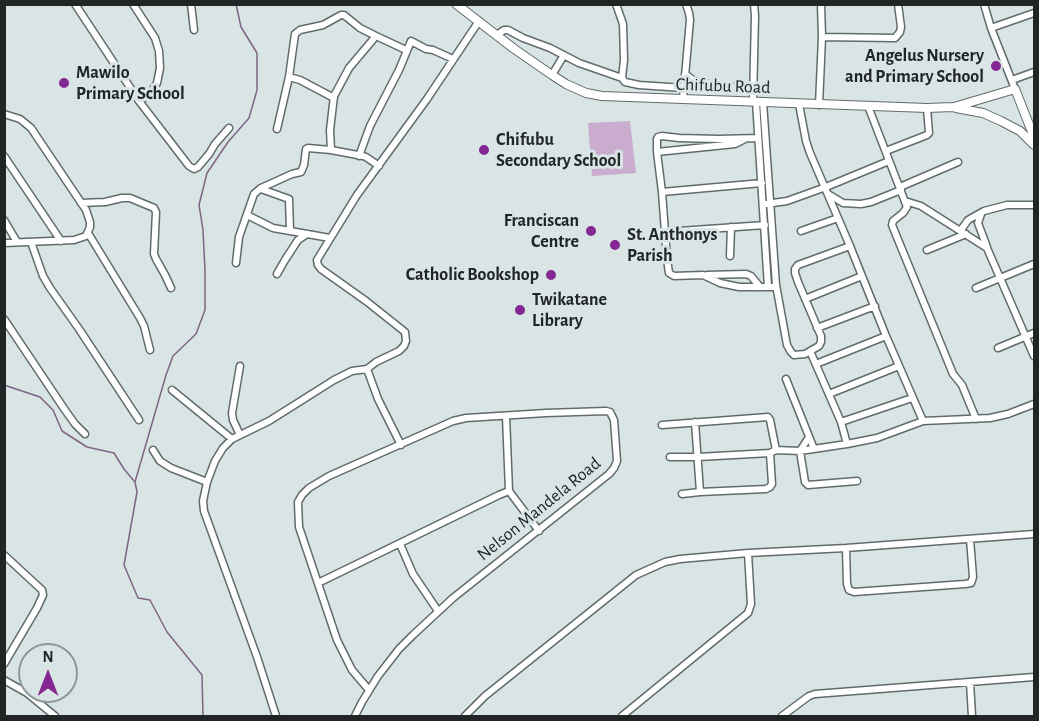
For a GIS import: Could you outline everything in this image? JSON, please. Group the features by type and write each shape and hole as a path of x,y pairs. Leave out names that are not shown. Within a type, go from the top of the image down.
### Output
{"main road":[{"name":"Chifubu Road","path":"456,4 513,48 566,84 586,93 602,96 927,108 954,107 1015,89"},
{"path":"1015,89 1035,137"},
{"path":"954,107 1001,120 1020,131 1035,145"}],"street":[{"path":"75,4 139,101 189,166 194,169 198,167 229,128"},
{"path":"133,4 157,41 159,60 157,83 150,94 139,101"},
{"path":"190,4 194,30"},
{"path":"616,4 623,24 622,78"},
{"path":"683,99 690,20 686,4"},
{"path":"754,4 753,87 757,102 764,164 769,242 768,287"},
{"path":"819,105 821,4"},
{"path":"822,37 895,38 899,35 901,27 898,4"},
{"path":"984,4 1015,89"},
{"path":"992,28 1035,13"},
{"path":"277,129 289,77 295,34 300,30 323,25 340,15 345,15 360,28 406,50"},
{"path":"276,717 261,667 204,511 203,501 207,482 215,461 232,439 269,421 334,380 352,371 367,369 404,346 406,336 401,328 318,265 317,260 357,195 479,21"},
{"path":"497,35 508,30 579,63 622,78 625,82 684,88"},
{"path":"331,150 330,130 334,98 349,68 376,36"},
{"path":"513,48 522,38"},
{"path":"359,156 370,126 411,41 453,59"},
{"path":"552,75 564,55"},
{"path":"1012,80 1035,72"},
{"path":"685,74 693,80 712,85 753,87"},
{"path":"289,77 334,98"},
{"path":"757,102 758,138 764,164 762,183 766,204 765,225 787,345 794,355 804,354 819,346 821,342 821,336 795,269 850,246"},
{"path":"799,104 806,141 885,336 923,421"},
{"path":"868,106 905,201 906,210 893,221 892,225 953,374 962,386 976,419"},
{"path":"886,151 929,133 927,108"},
{"path":"4,114 20,119 30,128 86,210 90,222 88,233 81,238 4,243"},
{"path":"758,138 662,136 657,139 657,152 669,273 674,276 746,274 751,276 760,287"},
{"path":"657,152 735,144 746,139"},
{"path":"236,263 239,237 254,194 261,188 301,172 308,148 366,157 379,166"},
{"path":"4,156 62,241"},
{"path":"766,204 827,191 889,161"},
{"path":"827,191 843,203 871,202 958,162"},
{"path":"662,192 762,183"},
{"path":"261,188 290,199 290,231"},
{"path":"81,203 130,198 153,208 156,212 154,254 171,288"},
{"path":"905,201 921,206 987,248"},
{"path":"927,250 964,232 968,219 984,211 1007,205 1035,205"},
{"path":"981,214 978,223 987,248 1035,356"},
{"path":"247,215 273,228 330,238"},
{"path":"801,231 838,218"},
{"path":"4,220 17,242"},
{"path":"665,232 765,225"},
{"path":"730,256 731,227"},
{"path":"88,233 140,318 150,350"},
{"path":"277,274 298,240 307,234"},
{"path":"31,242 43,276 50,288 139,420"},
{"path":"976,288 1035,264"},
{"path":"703,275 730,286 768,287 776,285"},
{"path":"805,299 862,276"},
{"path":"817,328 874,306"},
{"path":"4,319 65,410 85,434"},
{"path":"998,348 1035,333"},
{"path":"816,364 885,336"},
{"path":"810,351 841,422 847,444"},
{"path":"240,366 232,413 240,435"},
{"path":"829,394 899,366"},
{"path":"367,369 378,399 400,444"},
{"path":"786,379 814,449"},
{"path":"172,390 232,439"},
{"path":"841,422 912,398"},
{"path":"670,457 814,449 877,438 923,421 998,416 1035,404"},
{"name":"Nelson Mandela Road","path":"355,717 369,690 399,649 438,611 609,474 617,461 612,414 606,411 466,418 453,421 329,477 309,488 302,495 298,502 299,527 318,583 341,648 352,670 369,690"},
{"path":"506,416 509,491 539,531"},
{"path":"662,425 768,417 770,420 773,451 770,487 682,494"},
{"path":"695,422 700,492"},
{"path":"809,437 800,451 805,482 808,484 857,481"},
{"path":"153,450 160,461 165,464 207,482"},
{"path":"318,583 509,491"},
{"path":"465,717 485,696 636,576 664,562 748,553 1035,534"},
{"path":"846,548 847,584 849,590 854,592 966,584 971,583 973,577 970,539"},
{"path":"400,544 413,573 438,611"},
{"path":"622,717 748,613 751,604 748,553"},
{"path":"4,555 42,590 43,595 4,664"},
{"path":"782,717 808,696 815,694 1035,677"},
{"path":"4,680 27,693 55,717"},
{"path":"970,682 972,717"}],"shaded area":[{"path":"630,121 636,173 592,176 588,123"}],"waterway":[{"path":"203,716 202,675 167,632 150,600 138,598 124,565 137,492 135,482 166,375 173,356 196,334 205,310 203,230 199,205 207,173 228,142 249,118 257,90 257,53 241,27 236,4"},
{"path":"4,385 40,397 53,410 62,431 87,447 114,453 134,481"}],"place":[{"name":"Angelus Nursery and Primary School","path":"996,66"},
{"name":"Mawilo Primary School","path":"64,83"},
{"name":"Chifubu Secondary School","path":"484,150"},
{"name":"Franciscan Centre","path":"591,231"},
{"name":"St. Anthonys Parish","path":"615,245"},
{"name":"Catholic Bookshop","path":"551,275"},
{"name":"Twikatane Library","path":"520,310"}]}
